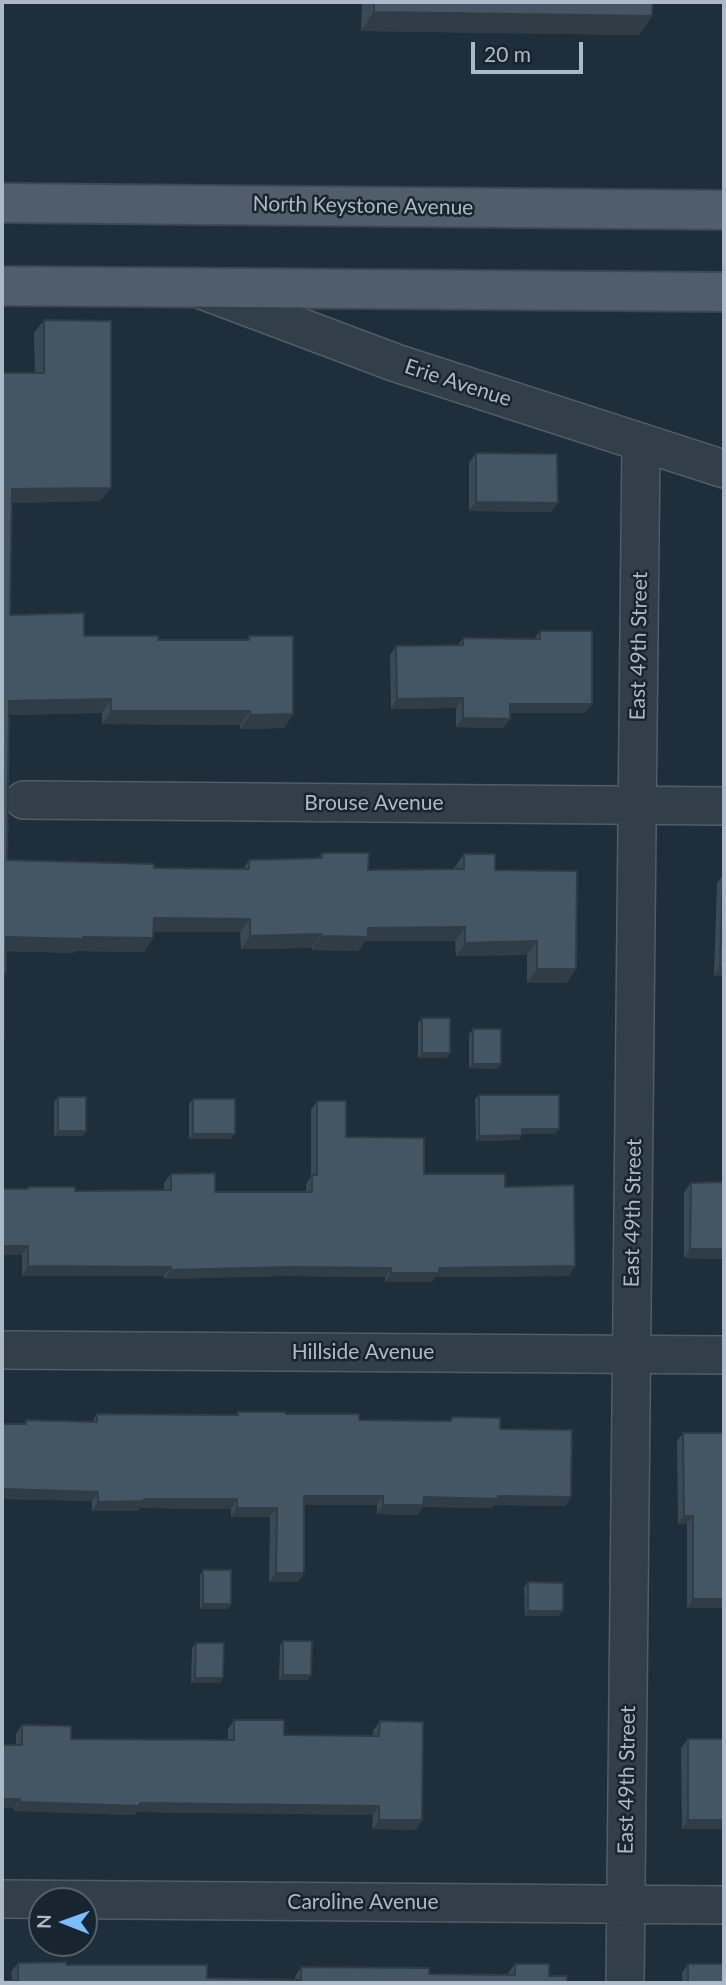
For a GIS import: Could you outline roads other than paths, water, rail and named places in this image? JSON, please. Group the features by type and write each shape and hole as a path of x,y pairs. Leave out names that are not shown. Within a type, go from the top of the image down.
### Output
{"main road":[{"name":"North Keystone Avenue","path":"2,203 724,211"},
{"path":"2,286 724,292"}],"street":[{"name":"Erie Avenue","path":"195,288 396,363 724,469"},
{"name":"East 49th Street","path":"625,1983 641,442"},
{"name":"Brouse Avenue","path":"24,800 724,806"},
{"name":"Hillside Avenue","path":"2,1350 724,1355"},
{"name":"Caroline Avenue","path":"2,1899 724,1905"}]}
